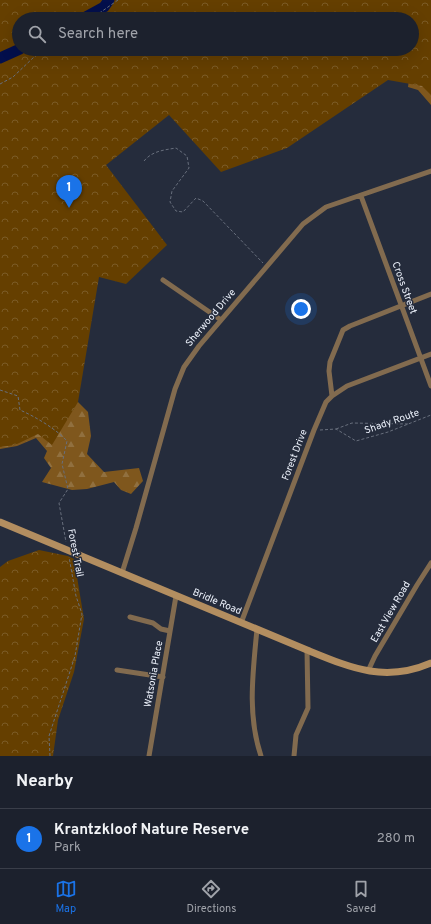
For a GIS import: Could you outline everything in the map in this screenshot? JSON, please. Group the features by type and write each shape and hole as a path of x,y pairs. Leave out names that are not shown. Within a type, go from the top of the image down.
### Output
{"main road":[{"name":"Bridle Road","path":"0,522 340,663 368,671 391,673 410,671 431,662"}],"street":[{"name":"Sherwood Drive","path":"122,573 166,418 179,378 191,356 266,266 303,224 316,214 326,207 431,172"},
{"name":"Cross Street","path":"360,196 431,386"},
{"path":"163,280 221,320"},
{"path":"332,396 329,371 330,362 340,335 344,330 350,326 431,294"},
{"name":"Forest Drive","path":"241,623 326,402 347,386 431,354"},
{"name":"East View Road","path":"368,671 384,641 431,563"},
{"name":"Watsonia Place","path":"149,756 176,596"},
{"path":"130,617 153,623 161,629 170,631"},
{"path":"257,629 253,674 252,713 260,756"},
{"path":"294,756 296,735 308,708 307,650"},
{"path":"117,670 163,677"}],"path":[{"path":"101,12 118,0"},
{"path":"0,84 13,78 36,56"},
{"path":"144,161 158,151 176,148 187,156 189,168 172,191 170,202 176,211 183,212 196,198 203,200 266,266"},
{"name":"Forest Trail","path":"0,390 18,396 20,410 60,433 67,441 62,464 68,489 59,503 76,596 82,614 73,662 49,736 50,756"},
{"name":"Shady Route","path":"336,429 356,441 388,432 431,415"},
{"path":"314,430 336,429 352,423 408,424"}],"green space":[{"path":"0,0 431,0 431,95 422,86 388,80 287,148 221,172 169,115 106,165 167,245 126,284 99,277 78,402 52,445 38,434 15,445 0,447"},
{"path":"431,49 431,105 418,90 408,87 411,65"},
{"path":"0,362 70,394 88,412 91,436 87,454 104,472 139,468 143,481 131,494 121,490 114,482 87,489 72,490 42,482 51,468 44,458 47,451 36,438 17,446 0,449"},
{"path":"39,550 68,556 74,559 84,619 74,672 58,720 53,756 0,756 0,567 8,561"}],"waterway":[{"path":"95,12 104,7 109,0"},
{"path":"0,58 12,53"}],"place":[{"name":"Krantzkloof Nature Reserve","path":"69,208"}]}
